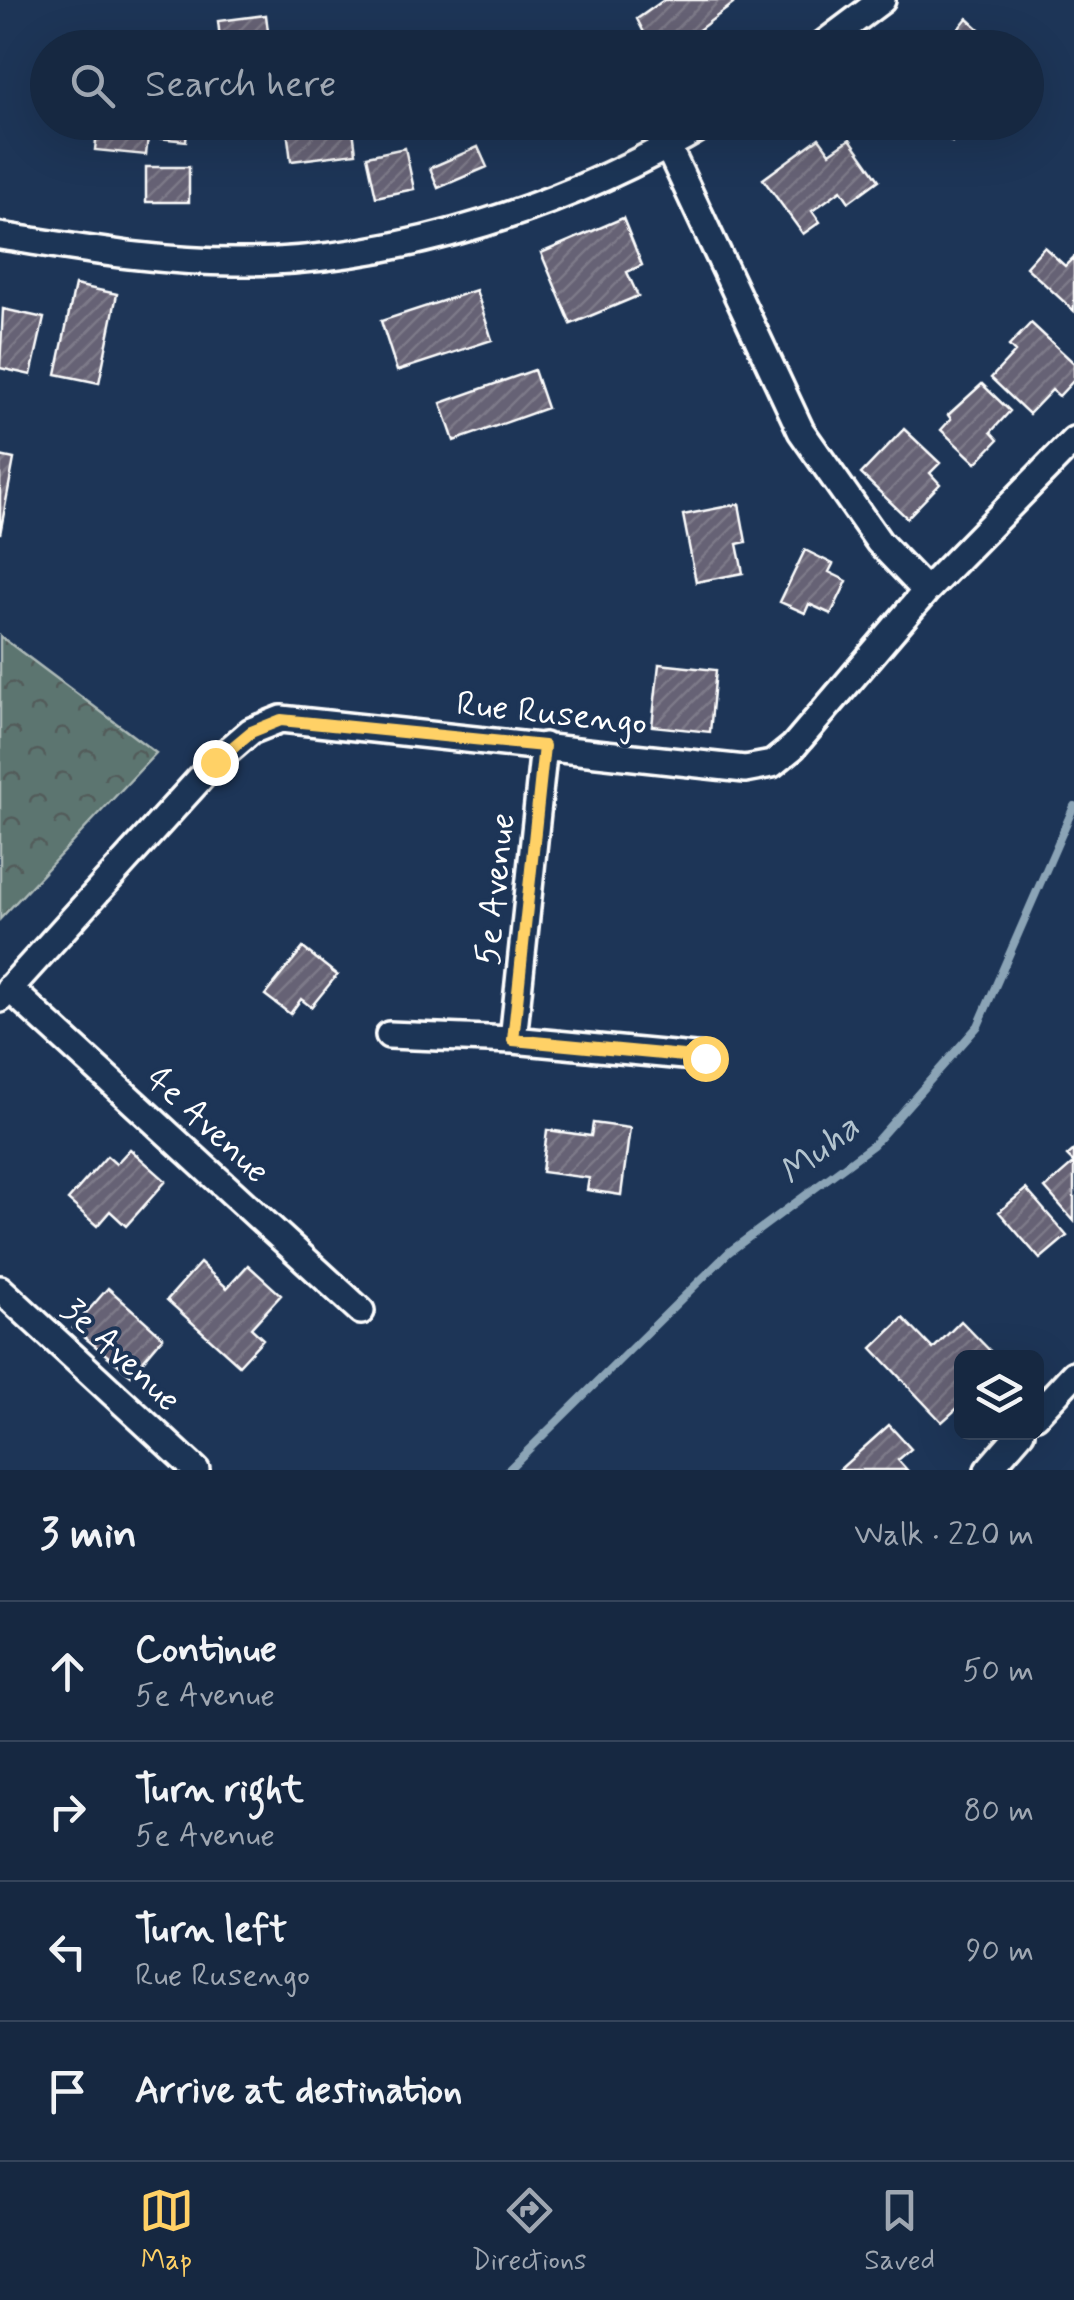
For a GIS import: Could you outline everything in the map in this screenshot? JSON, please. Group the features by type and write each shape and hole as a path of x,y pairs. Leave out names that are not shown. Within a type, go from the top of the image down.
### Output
{"street":[{"path":"842,30 882,0"},
{"path":"0,236 113,253 242,262 351,253 460,230 560,196 681,140"},
{"path":"668,148 801,431 880,542 926,591"},
{"name":"Rue Rusengo","path":"5,994 215,762 251,732 281,720 745,768 772,764 793,747 926,591 1074,440"},
{"name":"5e Avenue","path":"513,1040 544,746"},
{"name":"4e Avenue","path":"5,994 361,1311"},
{"path":"389,1035 513,1040 705,1058"},
{"name":"3e Avenue","path":"0,1289 196,1470"},
{"path":"1044,1407 1074,1374"},
{"path":"988,1470 1014,1440"}],"green space":[{"path":"0,636 156,753 0,919"}],"building":[{"path":"664,0 730,0 733,4 699,30 643,30 637,19"},
{"path":"266,15 268,30 219,30 218,21"},
{"path":"967,18 980,30 957,30"},
{"path":"96,140 148,140 146,155 95,150"},
{"path":"288,140 354,140 356,153 291,161"},
{"path":"816,140 830,153 851,140 879,180 849,202 841,190 812,211 820,222 803,234 763,179"},
{"path":"478,147 487,167 438,188 430,168"},
{"path":"405,148 414,189 376,197 367,156"},
{"path":"146,167 189,167 189,202 146,202"},
{"path":"623,218 642,265 627,272 638,296 571,324 541,253"},
{"path":"1044,247 1065,266 1074,257 1074,311 1026,267"},
{"path":"75,285 117,294 99,383 56,374"},
{"path":"476,290 492,340 397,371 381,321"},
{"path":"3,309 44,318 31,375 0,368"},
{"path":"1031,323 1074,363 1074,380 1059,396 1052,390 1029,414 991,378 1015,352 1009,346"},
{"path":"534,370 547,408 454,441 441,403"},
{"path":"982,384 1010,411 991,432 998,440 976,463 941,430 951,419 948,415"},
{"path":"904,429 940,463 930,473 940,484 907,518 861,474"},
{"path":"0,456 14,459 0,534"},
{"path":"739,504 746,542 737,544 743,573 696,582 683,515"},
{"path":"805,550 833,564 829,572 847,581 831,614 809,604 805,613 780,602"},
{"path":"659,664 716,670 710,732 652,726"},
{"path":"303,948 337,975 311,1007 301,999 290,1014 265,995"},
{"path":"593,1123 630,1128 621,1195 587,1190 589,1178 542,1172 547,1130 591,1136"},
{"path":"130,1149 166,1181 126,1226 110,1211 97,1226 68,1200 107,1156 116,1164"},
{"path":"1074,1163 1074,1221 1045,1188"},
{"path":"1026,1189 1067,1236 1040,1259 999,1212"},
{"path":"200,1263 227,1288 248,1265 281,1295 251,1328 263,1339 239,1365 167,1300"},
{"path":"108,1288 163,1337 131,1375 73,1328"},
{"path":"903,1318 933,1349 961,1321 989,1350 954,1350 954,1411 942,1422 872,1348"},
{"path":"889,1425 911,1449 898,1460 907,1470 839,1470"}],"waterway":[{"name":"Muha","path":"508,1470 729,1252 873,1145 978,1026 1074,806"}],"route":[{"path":"215,762 251,732 281,720 544,746 513,1040 705,1058"}]}
